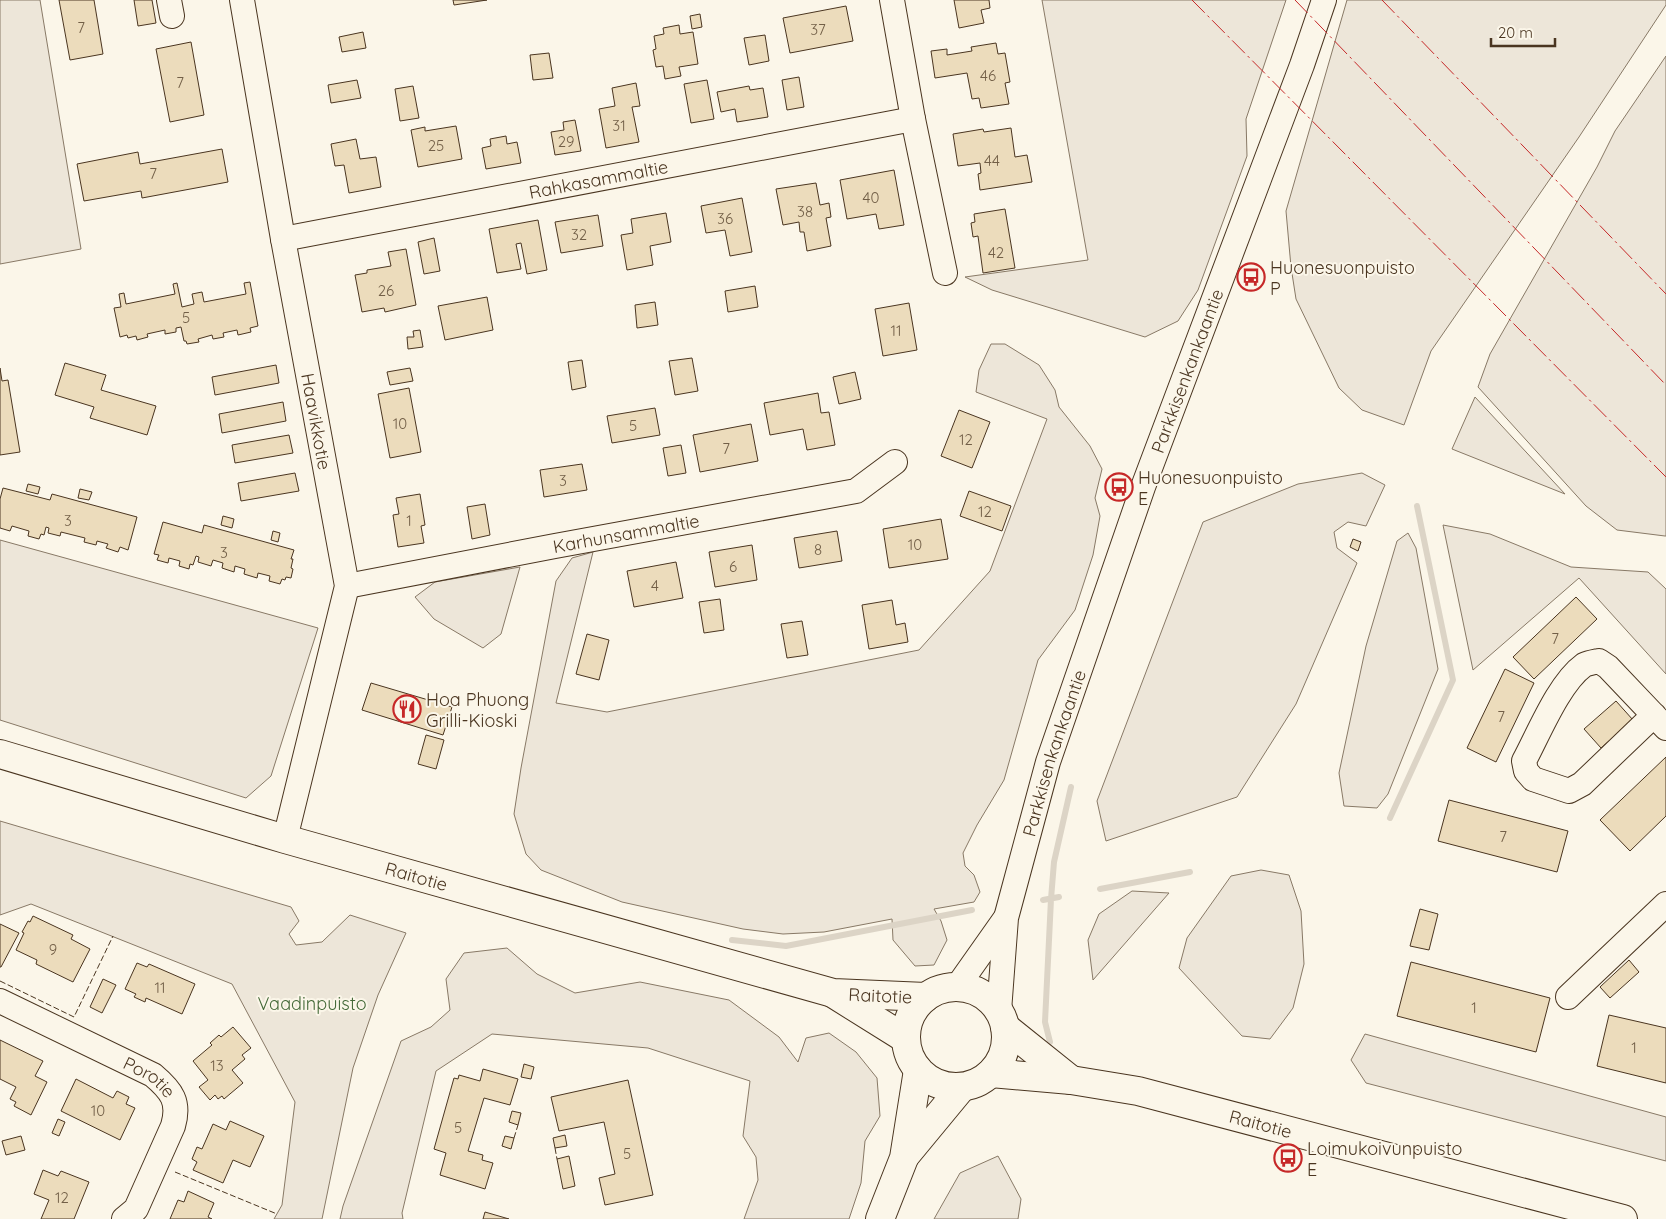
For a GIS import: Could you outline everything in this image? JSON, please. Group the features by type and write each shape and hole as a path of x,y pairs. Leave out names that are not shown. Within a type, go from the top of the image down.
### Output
{"main road":[{"name":"Raitotie","path":"0,754 285,839 833,993 926,997"},
{"path":"957,987 974,990 988,998 1002,1019 1006,1043 1001,1059 991,1073 978,1082 962,1087 945,1086 930,1080 918,1070 909,1055 906,1039 908,1023 915,1008 926,997 941,989 957,987"},
{"name":"Raitotie","path":"833,993 906,1039"},
{"name":"Raitotie","path":"1002,1019 1071,1080"},
{"path":"880,1219 904,1158 918,1070"},
{"name":"Raitotie","path":"991,1073 1071,1080 1138,1091 1623,1219"},
{"path":"904,1158 962,1087"}],"street":[{"name":"Haavikkotie","path":"242,0 283,239 347,586 285,839"},
{"path":"892,0 913,119 944,273"},
{"name":"Parkkisenkankaantie","path":"1002,1019 1006,918 1048,762 1127,532 1302,65 1324,0"},
{"name":"Rahkasammaltie","path":"283,239 913,119"},
{"name":"Karhunsammaltie","path":"347,586 856,491 895,462"},
{"path":"1598,660 1608,667 1660,722 1582,784 1569,791 1534,779 1526,772 1524,761 1557,698 1574,674 1585,664 1598,660"},
{"path":"1568,997 1666,904"},
{"name":"Parkkisenkankaantie","path":"957,987 1006,918"},
{"name":"Porotie","path":"0,1001 153,1075 171,1093 176,1114 173,1126 136,1209 124,1219"}],"green space":[{"path":"0,0 40,0 81,249 0,264"},
{"path":"1042,0 1286,0 1246,119 1247,156 1198,290 1178,321 1145,337 992,290 965,277 1088,260"},
{"path":"1347,0 1666,0 1666,5 1579,137 1431,351 1404,425 1362,410 1339,388 1296,299 1291,267 1286,211"},
{"path":"1666,56 1665,536 1617,530 1586,506 1478,387 1490,354 1597,167 1615,131"},
{"path":"991,344 1005,344 1039,365 1055,390 1059,407 1090,446 1102,469 1095,498 1100,516 1093,555 1075,610 1038,660 1004,780 977,825 963,853 965,866 974,875 980,892 974,902 934,909 941,921 947,940 934,965 915,966 893,940 892,919 824,932 783,934 743,929 622,902 541,870 526,854 514,814 556,581 572,558 593,552 556,703 607,712 919,650 990,571 1047,419 976,392 979,370"},
{"path":"1475,397 1565,494 1452,449"},
{"path":"1362,473 1385,485 1366,526 1348,522 1334,532 1337,548 1357,563 1296,704 1237,797 1106,841 1097,801 1203,522 1298,484"},
{"path":"1443,525 1490,534 1571,567 1648,572 1666,589 1666,674 1579,578 1473,670"},
{"path":"1408,533 1416,548 1438,669 1388,794 1377,808 1344,806 1339,773 1366,646 1397,541"},
{"path":"0,540 318,628 271,776 246,798 0,720"},
{"path":"520,567 501,634 483,648 434,619 415,597 435,582"},
{"name":"Vaadinpuisto","path":"0,821 291,907 299,921 289,934 296,945 322,942 350,915 406,933 378,995 353,1068 322,1219 274,1219 282,1205 295,1102 232,984 31,904 0,915"},
{"path":"1261,870 1289,875 1301,911 1304,964 1293,1008 1270,1039 1242,1036 1179,968 1187,938 1231,876"},
{"path":"1132,891 1169,893 1093,980 1088,940 1099,914"},
{"path":"507,948 537,974 575,993 640,982 729,1000 779,1037 798,1062 806,1038 829,1033 856,1052 877,1078 880,1116 865,1141 861,1183 849,1219 744,1219 758,1180 756,1157 743,1136 750,1081 648,1048 492,1034 436,1071 402,1213 403,1219 340,1219 401,1041 431,1027 450,1010 446,979 464,953"},
{"path":"1365,1034 1666,1117 1666,1161 1366,1083 1351,1060"},
{"path":"998,1156 1021,1199 1018,1219 934,1219 960,1173"}],"building":[{"path":"59,0 94,0 103,54 70,60"},
{"path":"134,0 152,0 156,23 138,26"},
{"path":"453,0 487,0 454,5"},
{"path":"954,0 989,0 990,8 981,10 984,23 959,28"},
{"path":"846,6 853,41 790,53 783,18"},
{"path":"700,14 702,27 692,29 690,16"},
{"path":"679,25 680,34 693,32 698,64 679,67 681,76 665,79 663,66 656,67 653,50 656,49 654,36 664,34 663,28"},
{"path":"363,32 366,48 342,52 339,37"},
{"path":"765,35 769,61 749,65 744,38"},
{"path":"191,42 204,115 170,122 156,49"},
{"path":"996,43 998,54 1005,53 1010,82 1005,83 1009,104 981,108 979,98 972,99 967,73 935,78 931,51 947,49 947,55 972,51 971,47"},
{"path":"549,53 553,78 533,80 530,55"},
{"path":"799,77 804,107 787,110 782,80"},
{"path":"357,80 361,98 331,103 328,85"},
{"path":"707,80 714,119 691,123 684,84"},
{"path":"636,83 640,106 632,107 639,142 606,148 599,109 615,106 612,88"},
{"path":"413,86 419,118 400,121 395,89"},
{"path":"749,86 750,90 763,88 768,117 737,122 735,109 721,112 717,92"},
{"path":"575,120 581,151 555,155 551,132 564,130 563,122"},
{"path":"456,126 462,159 418,167 411,130 425,127 425,131"},
{"path":"1011,128 1015,157 1027,155 1032,182 980,190 978,174 981,173 980,163 958,166 953,134 983,129 984,132"},
{"path":"506,136 507,144 517,142 521,163 486,169 482,148 491,146 490,139"},
{"path":"356,139 360,159 376,157 381,187 349,193 344,165 335,166 331,144"},
{"path":"222,149 228,182 142,198 141,191 84,201 77,164 138,152 140,164"},
{"path":"894,170 904,225 879,229 876,214 847,219 840,180"},
{"path":"816,183 820,205 829,203 831,217 826,218 831,246 807,251 804,232 800,232 799,222 783,225 776,189"},
{"path":"742,198 752,252 730,256 725,230 706,233 701,206"},
{"path":"1005,209 1015,268 983,273 978,236 973,237 971,223 975,222 974,214"},
{"path":"666,213 671,242 650,246 653,265 627,270 621,235 633,233 631,219"},
{"path":"598,215 603,246 561,253 555,222"},
{"path":"538,220 547,270 527,274 521,243 516,244 521,269 497,273 489,229"},
{"path":"434,238 440,271 424,274 418,242"},
{"path":"406,249 416,305 385,312 384,308 362,312 355,275 367,273 367,270 391,266 388,252"},
{"path":"250,282 258,326 250,328 251,332 238,335 237,330 223,333 224,337 213,339 212,335 198,339 199,342 187,344 184,341 181,327 176,328 176,332 165,334 165,330 147,334 148,337 137,340 136,336 128,338 127,335 120,337 114,308 121,307 119,294 124,293 126,304 175,294 173,284 177,283 182,307 194,304 192,294 202,292 204,302 246,294 244,283"},
{"path":"755,286 758,307 728,312 725,291"},
{"path":"487,297 493,330 445,340 438,306"},
{"path":"655,302 658,325 637,328 635,305"},
{"path":"909,303 917,350 883,356 875,309"},
{"path":"420,330 423,347 408,349 407,337 414,337 413,331"},
{"path":"692,358 698,391 675,395 669,361"},
{"path":"582,360 586,387 572,390 568,362"},
{"path":"65,363 106,375 101,390 156,406 147,435 90,418 94,407 55,395"},
{"path":"276,365 279,383 215,395 212,377"},
{"path":"0,368 2,381 8,380 20,452 0,455"},
{"path":"410,368 413,381 390,385 387,372"},
{"path":"855,372 861,399 839,404 833,377"},
{"path":"409,388 421,452 390,458 378,394"},
{"path":"818,393 821,413 829,412 835,445 807,450 803,429 770,435 764,403"},
{"path":"283,402 286,421 222,433 219,414"},
{"path":"655,408 660,435 612,443 607,416"},
{"path":"959,410 990,422 972,468 941,456"},
{"path":"751,424 758,461 700,472 693,435"},
{"path":"289,435 293,453 235,463 232,445"},
{"path":"681,445 686,473 668,476 663,448"},
{"path":"582,464 587,490 544,497 540,470"},
{"path":"295,473 299,491 241,501 238,483"},
{"path":"28,484 40,487 38,494 26,491"},
{"path":"3,488 50,500 52,494 137,517 128,550 120,547 118,552 106,548 108,544 97,541 96,545 84,542 85,538 61,532 60,536 48,533 49,528 46,527 44,535 41,534 39,539 28,536 29,531 12,526 10,531 0,528 0,499"},
{"path":"80,489 92,492 89,500 78,498"},
{"path":"969,491 1011,506 1002,531 960,516"},
{"path":"420,494 425,525 421,526 424,543 398,547 393,515 399,514 396,498"},
{"path":"485,504 490,535 472,539 467,507"},
{"path":"223,516 234,519 232,528 221,525"},
{"path":"941,519 948,559 889,568 883,529"},
{"path":"163,522 202,533 204,525 294,550 291,559 293,559 291,568 293,569 291,578 286,577 285,580 282,579 280,584 269,581 270,576 258,573 257,578 244,574 245,569 235,566 234,572 222,568 223,563 213,560 211,566 198,562 199,557 196,556 193,565 190,564 189,569 179,566 180,561 169,558 168,563 157,560 159,555 154,554"},
{"path":"273,531 280,533 278,542 271,540"},
{"path":"837,531 842,561 799,568 794,538"},
{"path":"1353,539 1361,542 1358,551 1350,547"},
{"path":"752,545 757,580 715,587 709,552"},
{"path":"676,562 683,598 634,607 627,571"},
{"path":"1576,597 1597,619 1534,679 1513,657"},
{"path":"720,599 724,630 704,633 699,602"},
{"path":"892,600 896,625 905,623 908,642 869,649 862,605"},
{"path":"802,621 808,655 787,658 781,624"},
{"path":"587,634 609,640 599,680 576,674"},
{"path":"1505,669 1534,683 1496,762 1467,748"},
{"name":"Hoa Phuong Grilli-Kioski","path":"371,683 452,707 443,735 362,710"},
{"path":"1616,701 1633,720 1601,748 1584,729"},
{"path":"426,735 444,740 436,769 418,764"},
{"path":"1666,757 1666,816 1630,851 1600,820"},
{"path":"1449,800 1568,831 1557,872 1438,841"},
{"path":"1420,909 1438,914 1429,950 1410,946"},
{"path":"33,916 73,935 71,939 90,949 73,982 36,964 37,960 16,950 24,933 22,932"},
{"path":"0,924 19,933 1,967 0,967"},
{"path":"1629,960 1639,972 1610,998 1600,987"},
{"path":"1411,962 1550,998 1536,1052 1397,1016"},
{"path":"137,963 147,967 149,964 195,984 182,1014 146,998 145,1002 134,997 136,994 125,989"},
{"path":"103,979 116,985 102,1013 90,1007"},
{"path":"1609,1015 1666,1028 1666,1083 1597,1066"},
{"path":"233,1027 251,1048 242,1055 245,1059 232,1070 243,1083 224,1099 222,1096 218,1099 215,1095 210,1100 199,1087 208,1080 193,1061 212,1045 210,1043 219,1035 221,1037"},
{"path":"0,1040 43,1061 35,1076 47,1082 31,1115 14,1106 16,1102 10,1099 16,1087 0,1079"},
{"path":"524,1064 534,1067 531,1079 521,1077"},
{"path":"483,1069 518,1079 510,1105 484,1098 468,1151 483,1155 482,1160 493,1163 485,1189 440,1175 446,1153 434,1149 454,1078 458,1079 459,1075 480,1081"},
{"path":"76,1079 113,1098 117,1091 129,1097 126,1104 135,1108 120,1140 61,1111"},
{"path":"628,1080 653,1195 605,1205 599,1178 615,1174 604,1122 559,1131 551,1097"},
{"path":"512,1111 521,1113 518,1125 509,1122"},
{"path":"58,1119 65,1122 59,1136 52,1133"},
{"path":"230,1121 264,1136 250,1167 233,1160 223,1183 193,1170 197,1162 192,1159 197,1147 202,1149 213,1124 226,1130"},
{"path":"565,1135 567,1146 555,1148 553,1138"},
{"path":"21,1136 25,1150 6,1155 2,1141"},
{"path":"505,1136 514,1138 511,1149 502,1146"},
{"path":"569,1156 575,1186 563,1189 557,1159"},
{"path":"43,1170 58,1176 61,1171 89,1182 74,1219 41,1219 49,1200 34,1194"},
{"path":"188,1191 214,1203 208,1217 212,1219 170,1219 178,1200 184,1202"},
{"path":"485,1212 509,1219 483,1219"}],"waterway":[{"path":"1390,818 1453,680 1417,506"},
{"path":"1050,1042 1045,1022 1054,862 1071,787"},
{"path":"1100,889 1190,872"},
{"path":"1043,900 1059,897"},
{"path":"732,940 786,946 972,910"}],"fence":[{"path":"0,981 74,1017 113,936"},
{"path":"514,1138 518,1125"},
{"path":"555,1148 557,1159"},
{"path":"175,1172 277,1214"}],"power":[{"path":"1192,0 1666,477"},
{"path":"1295,0 1666,385"},
{"path":"1382,0 1666,294"}],"place":[{"name":"Huonesuonpuisto P","path":"1251,277"},
{"name":"Huonesuonpuisto E","path":"1119,487"},
{"name":"Hoa Phuong Grilli-Kioski","path":"407,709"},
{"name":"Loimukoivunpuisto E","path":"1288,1158"}]}
